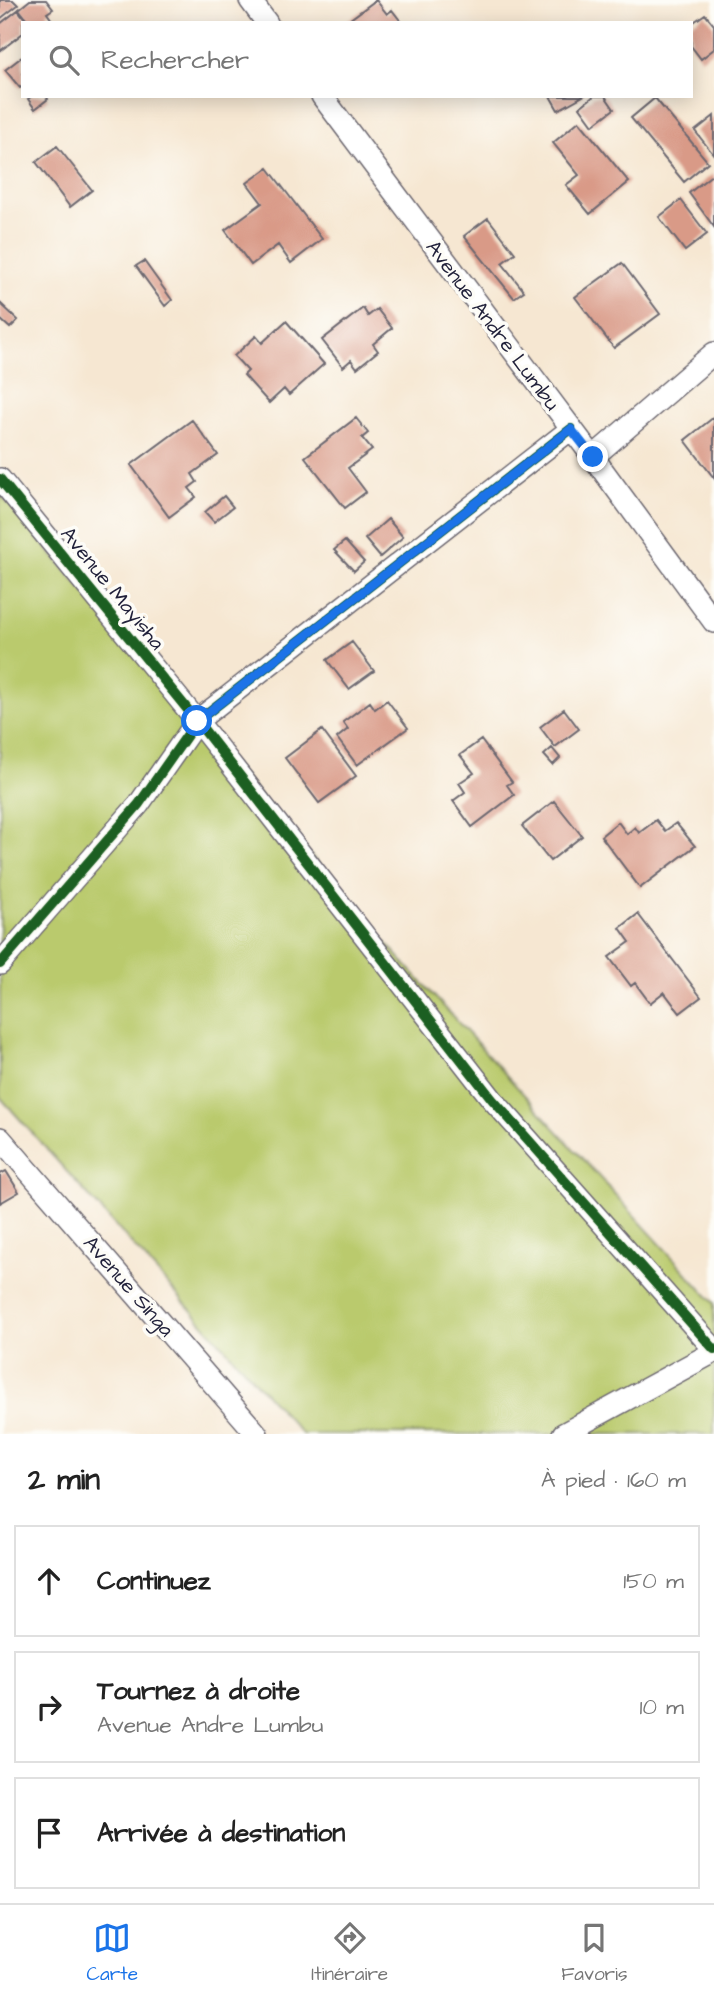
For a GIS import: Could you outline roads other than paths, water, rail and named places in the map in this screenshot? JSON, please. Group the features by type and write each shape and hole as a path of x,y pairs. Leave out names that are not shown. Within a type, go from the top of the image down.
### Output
{"street":[{"path":"250,0 266,21"},
{"name":"Avenue Andre Lumbu","path":"323,98 714,622"},
{"path":"593,457 714,353"},
{"path":"0,964 139,804 197,721 571,429"},
{"name":"Avenue Mayisha","path":"0,479 197,721 492,1099 714,1351"},
{"name":"Avenue Singa","path":"0,1138 257,1434"},
{"path":"563,1434 714,1351"}]}
